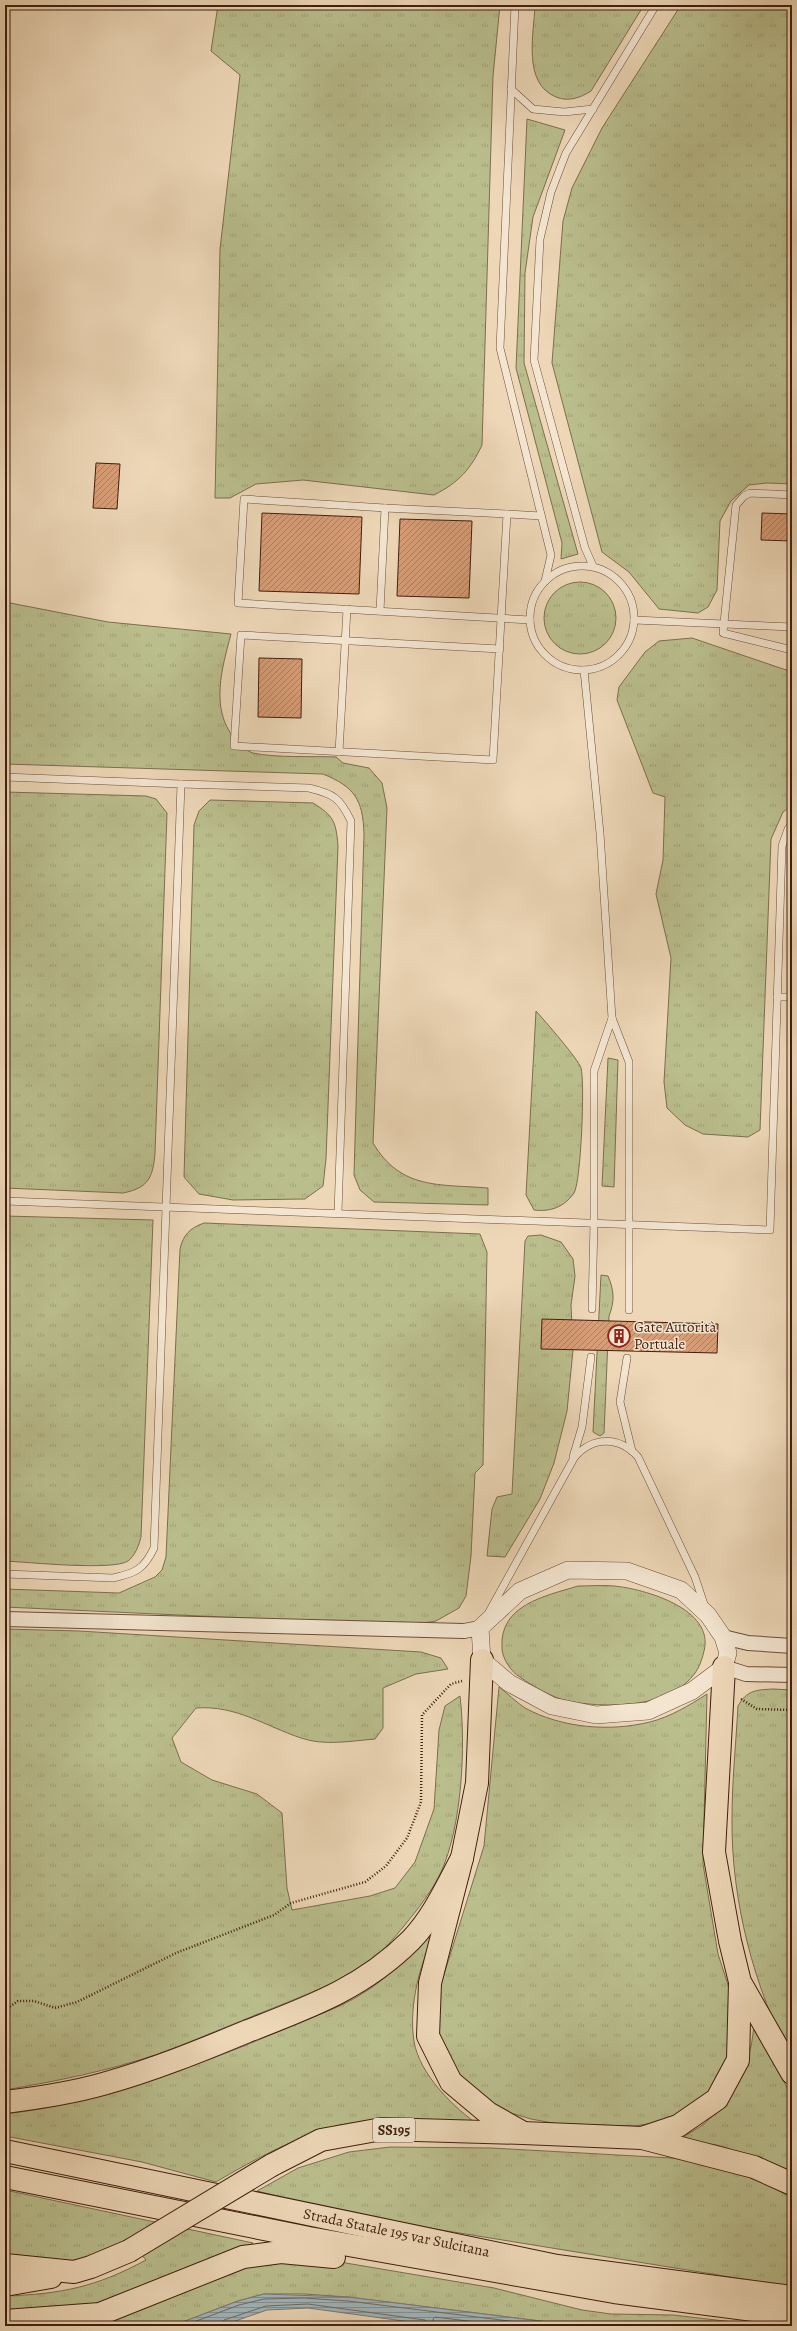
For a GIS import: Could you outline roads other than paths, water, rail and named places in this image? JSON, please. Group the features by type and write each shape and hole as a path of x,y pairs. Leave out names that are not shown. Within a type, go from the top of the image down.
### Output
{"highway":[{"path":"642,2138 678,2126 717,2099 738,2060 740,1982 730,1941 714,1852 724,1667"},
{"path":"481,1668 477,1783 462,1858 430,1983 428,2036 451,2082 488,2113 523,2133 642,2138 754,2167 792,2184"},
{"path":"5,2102 102,2084 163,2066 301,2010 352,1987 381,1966 411,1940 430,1916 462,1858"},
{"path":"740,1982 792,2073"},
{"name":"SS195","path":"74,2272 91,2267 129,2251 272,2165 321,2140 382,2129 523,2133"},
{"name":"Strada Statale 195 var Sulcitana","path":"5,2151 558,2266 792,2297"},
{"name":"Strada Statale 195 var Sulcitana","path":"5,2176 309,2238 464,2264 614,2292 792,2315"},
{"path":"5,2321 100,2314 243,2256 281,2252 314,2253 447,2274 464,2264"},
{"path":"5,2265 74,2272"},
{"path":"5,2285 74,2272"}],"street":[{"path":"5,1619 464,1631 480,1628 520,1591 568,1570 627,1571 681,1590 708,1615 723,1637 728,1653 724,1667 692,1691 648,1711 596,1715 552,1706 481,1668 480,1628"},
{"path":"723,1637 748,1644 792,1646"},
{"path":"724,1667 746,1674 792,1675"}],"lane":[{"path":"514,5 500,348 551,555 545,581"},
{"path":"592,566 585,548 534,360 540,239 551,192 566,153 656,5"},
{"path":"511,89 533,108 564,112 593,109"},
{"path":"792,495 750,494 744,496 736,505 723,633 792,650"},
{"path":"530,620 238,603 244,499 541,516"},
{"path":"380,611 386,508"},
{"path":"500,649 241,635 234,746 493,760 500,649 507,514"},
{"path":"592,566 606,571 618,580 628,592 633,605 634,620 631,635 624,648 614,659 601,666 584,670 566,668 550,659 538,646 531,630 530,612 535,595 545,581 559,571 570,567 592,566"},
{"path":"339,752 347,609"},
{"path":"634,620 792,627"},
{"path":"584,670 600,833 612,1018 629,1062 629,1310"},
{"path":"5,777 309,788 330,793 343,803 352,820 338,1213"},
{"path":"5,1574 113,1578 129,1575 142,1568 148,1561 154,1548 165,1207 170,1139 181,784"},
{"path":"5,1201 594,1222 770,1230 782,846 788,829 792,824"},
{"path":"777,997 792,997"},
{"path":"592,1309 594,1222 594,1071 612,1018"},
{"path":"571,1465 582,1427 591,1358"},
{"path":"627,1358 620,1402 632,1451"},
{"path":"480,1628 580,1451 597,1442 607,1440 620,1443 632,1451 642,1465 695,1577 708,1615"}],"water":[{"path":"264,2294 348,2297 580,2326 440,2326 308,2308 267,2310 221,2326 172,2326 238,2301"}],"place":[{"name":"Gate Autorità Portuale","path":"619,1336"}]}
